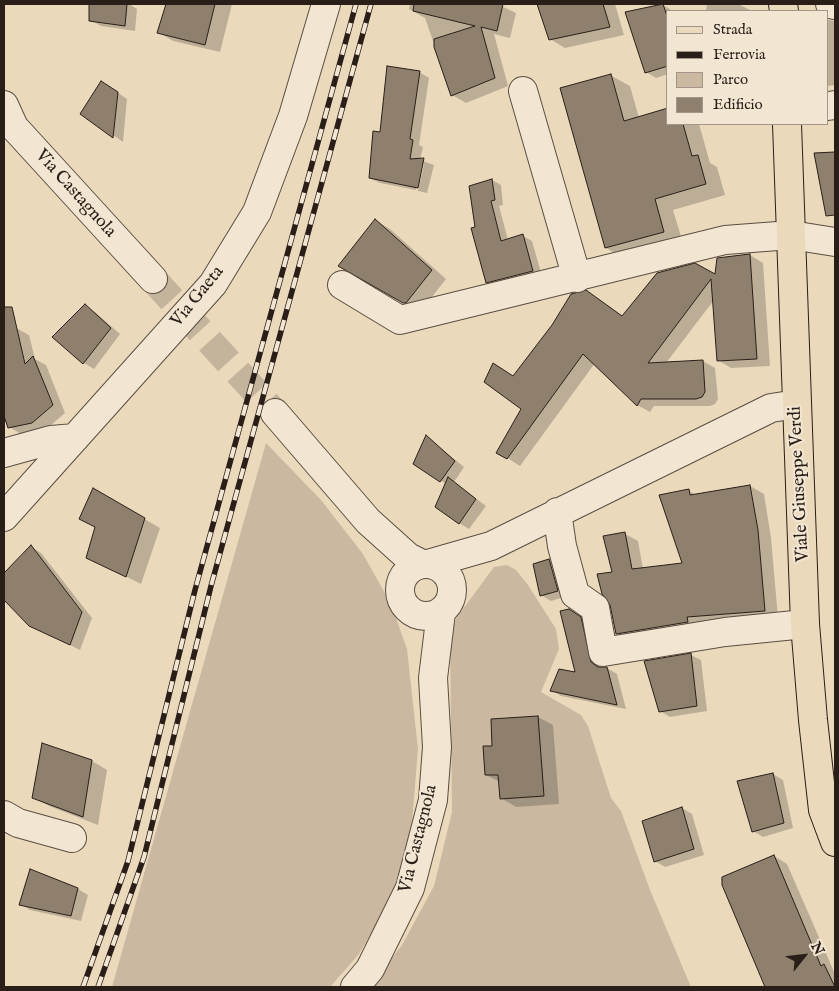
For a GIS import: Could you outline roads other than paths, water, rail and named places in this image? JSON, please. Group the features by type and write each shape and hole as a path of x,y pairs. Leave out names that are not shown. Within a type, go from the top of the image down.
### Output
{"main road":[{"name":"Viale Giuseppe Verdi","path":"787,125 806,624 813,720 824,810 835,842"}],"street":[{"name":"Via Gaeta","path":"4,517 213,284 257,212 293,116 326,4"},
{"path":"830,4 835,5"},
{"path":"523,91 577,278"},
{"name":"Via Castagnola","path":"4,105 14,127 153,279"},
{"path":"342,285 400,320 577,278 725,240 791,235 835,242"},
{"path":"405,599 407,571 425,564 491,546 771,408 797,404"},
{"path":"275,413 368,521 408,557 441,568 447,575 453,590 446,606 434,678"},
{"path":"4,453 51,440 74,438"},
{"path":"557,512 562,546 575,594 595,608 603,652 725,632 806,624"},
{"path":"368,521 390,558 425,648 434,678"},
{"path":"405,599 425,616 446,606 463,580 491,546"},
{"name":"Via Castagnola","path":"356,987 370,969 410,888 433,800 437,747 434,678"},
{"path":"4,816 18,823 72,838"}],"tunnel":[{"path":"153,279 275,413"}],"railway":[{"path":"83,987 128,861 195,590 356,4"},
{"path":"98,987 144,857 211,586 371,4"}]}
